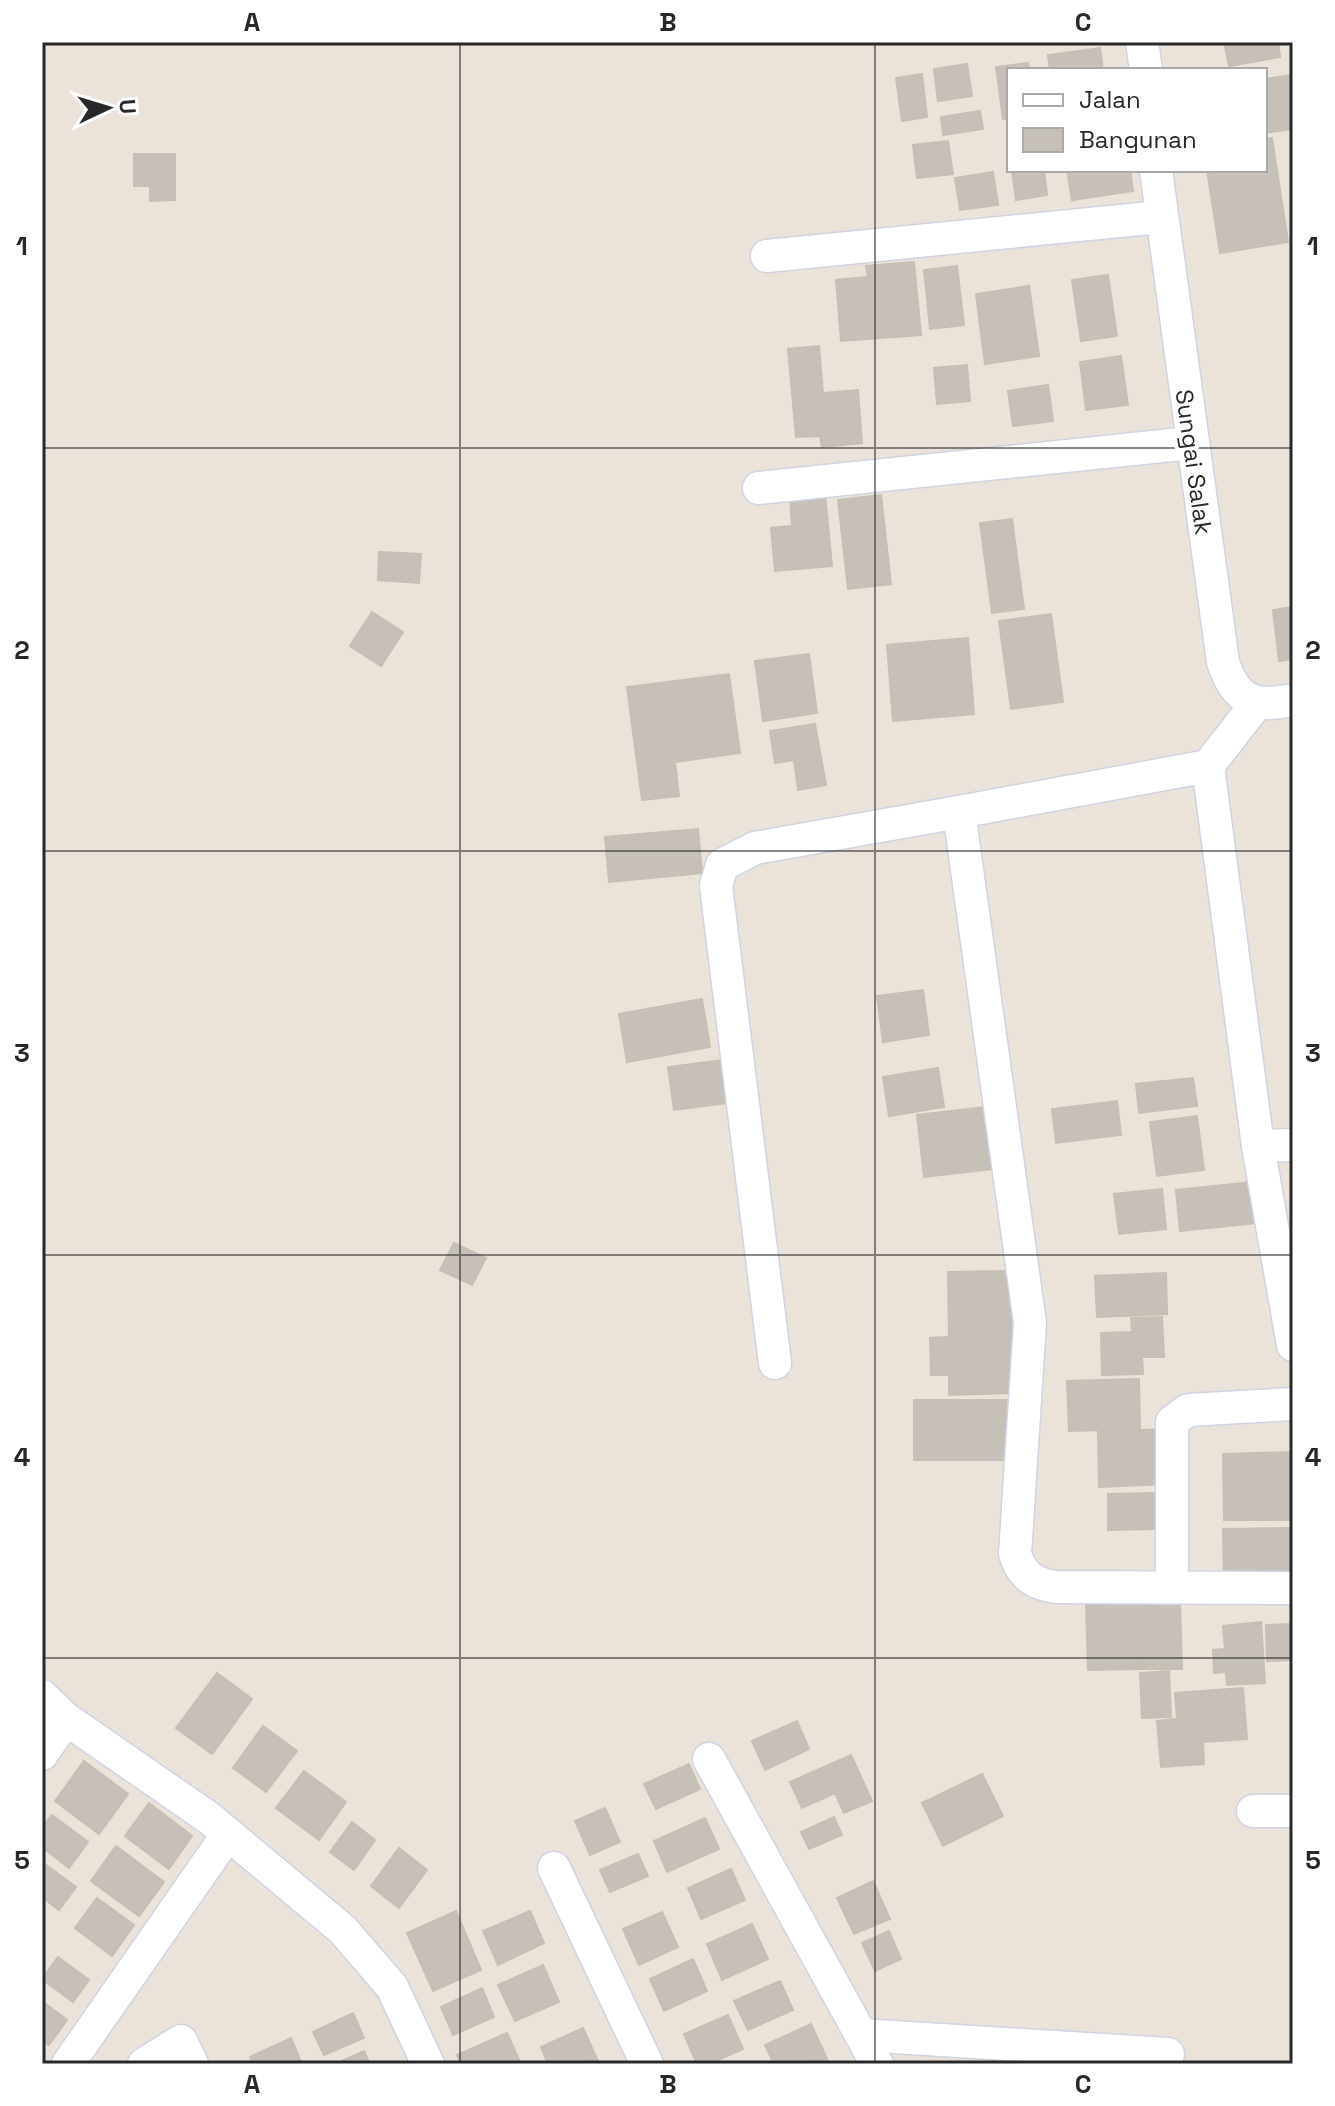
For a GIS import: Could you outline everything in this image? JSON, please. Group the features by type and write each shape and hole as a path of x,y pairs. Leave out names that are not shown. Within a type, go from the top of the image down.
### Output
{"street":[{"path":"1142,42 1146,68"},
{"name":"Sungai Salak","path":"1156,172 1223,662 1232,687 1257,703"},
{"path":"767,256 1160,217"},
{"path":"759,488 1191,443"},
{"path":"775,1363 716,886 722,865 755,848 1208,766 1257,703 1293,700"},
{"path":"1208,766 1258,1146 1293,1345"},
{"path":"959,812 1030,1323 1015,1554 1025,1576 1045,1586 1293,1588"},
{"path":"1258,1146 1293,1145"},
{"path":"1172,1587 1172,1422 1188,1410 1293,1404"},
{"path":"42,1696 66,1719 228,1834 343,1930 392,1987 428,2064"},
{"path":"42,1754 66,1719"},
{"path":"709,1759 877,2064"},
{"path":"1253,1811 1293,1811"},
{"path":"68,2064 228,1834"},
{"path":"554,1868 647,2064"},
{"path":"861,2035 1168,2054"},
{"path":"144,2064 181,2041 192,2064"}],"building":[{"path":"1224,42 1278,42 1280,57 1229,66"},
{"path":"1100,48 1103,68 1050,68 1048,55"},
{"path":"1028,63 1029,68 1007,68 1007,118 1003,119 996,67"},
{"path":"967,64 972,96 938,101 934,69"},
{"path":"922,74 927,117 902,121 896,78"},
{"path":"1293,75 1293,129 1267,133 1267,79"},
{"path":"980,111 983,129 943,135 941,117"},
{"path":"1272,138 1288,242 1220,253 1207,172 1267,172 1267,139"},
{"path":"948,141 953,174 917,178 913,145"},
{"path":"134,154 175,154 175,200 150,201 150,186 134,186"},
{"path":"993,172 998,205 960,210 955,178"},
{"path":"1012,172 1044,172 1047,195 1016,200"},
{"path":"1067,172 1130,172 1133,191 1072,200"},
{"path":"914,262 921,335 841,341 836,280 868,277 866,266"},
{"path":"957,266 964,325 930,329 924,270"},
{"path":"1108,275 1117,336 1081,341 1072,280"},
{"path":"1029,286 1039,356 985,364 976,294"},
{"path":"819,346 823,393 858,390 862,443 822,447 820,436 796,437 788,349"},
{"path":"1121,356 1128,405 1086,410 1080,362"},
{"path":"967,365 970,401 937,404 934,368"},
{"path":"1048,385 1053,421 1013,426 1008,391"},
{"path":"825,494 832,566 775,571 771,528 792,526 790,498"},
{"path":"881,495 891,584 848,589 838,500"},
{"path":"1012,519 1024,609 992,613 980,523"},
{"path":"379,552 421,554 419,583 378,580"},
{"path":"1293,607 1293,659 1279,661 1273,610"},
{"path":"372,612 403,632 381,666 350,646"},
{"path":"1051,614 1063,702 1011,709 999,621"},
{"path":"968,638 974,714 893,721 887,645"},
{"path":"809,654 817,713 763,721 755,661"},
{"path":"729,674 740,753 675,762 679,796 642,800 627,687"},
{"path":"815,724 826,785 798,790 794,760 775,763 770,731"},
{"path":"698,829 702,873 609,882 605,837"},
{"path":"923,990 929,1035 883,1042 877,996"},
{"path":"702,999 710,1047 627,1062 619,1014"},
{"path":"730,1059 736,1102 674,1110 668,1067"},
{"path":"938,1068 944,1107 889,1116 883,1077"},
{"path":"1193,1078 1197,1106 1139,1113 1136,1084"},
{"path":"1117,1101 1121,1135 1056,1143 1052,1109"},
{"path":"985,1107 992,1169 924,1177 917,1115"},
{"path":"1197,1116 1204,1170 1157,1176 1150,1122"},
{"path":"1252,1182 1256,1223 1180,1231 1176,1190"},
{"path":"1162,1189 1166,1229 1119,1234 1114,1194"},
{"path":"454,1243 486,1258 472,1285 440,1270"},
{"path":"1010,1271 1013,1393 949,1395 949,1375 931,1375 930,1338 949,1337 948,1272"},
{"path":"1166,1273 1167,1314 1097,1317 1095,1276"},
{"path":"1162,1317 1164,1357 1142,1357 1143,1374 1102,1375 1101,1333 1132,1332 1131,1318"},
{"path":"1139,1379 1140,1429 1069,1431 1067,1381"},
{"path":"914,1400 1018,1400 1018,1460 914,1460"},
{"path":"1166,1429 1168,1484 1099,1487 1098,1432"},
{"path":"1292,1452 1292,1520 1224,1520 1223,1454"},
{"path":"1155,1493 1155,1529 1108,1530 1108,1494"},
{"path":"1290,1528 1291,1583 1224,1584 1223,1529"},
{"path":"1180,1603 1182,1669 1141,1669 1141,1604"},
{"path":"1141,1604 1141,1669 1088,1670 1086,1605"},
{"path":"1261,1622 1265,1683 1227,1685 1226,1672 1214,1673 1213,1650 1225,1649 1223,1626"},
{"path":"1293,1624 1293,1660 1267,1661 1266,1625"},
{"path":"1169,1671 1171,1717 1142,1718 1140,1673"},
{"path":"217,1673 252,1699 212,1754 176,1728"},
{"path":"1243,1688 1247,1739 1203,1742 1204,1764 1161,1767 1157,1721 1177,1719 1175,1693"},
{"path":"797,1721 809,1749 765,1770 752,1741"},
{"path":"263,1726 297,1751 266,1792 233,1768"},
{"path":"851,1755 872,1801 844,1813 835,1793 802,1808 790,1782"},
{"path":"84,1761 128,1794 99,1834 55,1801"},
{"path":"689,1764 700,1789 656,1809 644,1784"},
{"path":"304,1771 346,1802 319,1840 276,1808"},
{"path":"982,1774 1003,1816 943,1846 922,1803"},
{"path":"149,1803 192,1836 169,1869 125,1836"},
{"path":"605,1808 620,1842 590,1855 575,1821"},
{"path":"52,1815 88,1842 69,1868 42,1847 42,1827"},
{"path":"834,1817 842,1835 809,1849 801,1832"},
{"path":"705,1818 719,1849 667,1872 654,1841"},
{"path":"352,1822 375,1840 354,1870 330,1852"},
{"path":"116,1846 164,1882 139,1916 91,1881"},
{"path":"399,1848 427,1870 399,1908 371,1886"},
{"path":"638,1854 648,1876 610,1892 600,1870"},
{"path":"42,1862 76,1887 59,1910 42,1897"},
{"path":"731,1869 745,1900 701,1919 688,1888"},
{"path":"873,1881 890,1919 854,1934 837,1898"},
{"path":"97,1898 134,1925 112,1956 75,1928"},
{"path":"456,1911 481,1970 433,1991 407,1933"},
{"path":"530,1911 544,1943 498,1965 483,1931"},
{"path":"662,1912 678,1947 639,1965 623,1929"},
{"path":"752,1924 768,1959 722,1980 707,1944"},
{"path":"889,1931 901,1959 875,1971 862,1943"},
{"path":"58,1957 89,1980 73,2002 42,1979"},
{"path":"693,1959 707,1991 664,2011 650,1979"},
{"path":"543,1965 559,2002 515,2021 498,1985"},
{"path":"780,1981 793,2010 748,2030 734,2001"},
{"path":"482,1988 494,2017 453,2035 441,2007"},
{"path":"42,2001 67,2020 49,2045 42,2041"},
{"path":"353,2013 364,2038 324,2055 313,2032"},
{"path":"728,2015 743,2049 709,2064 697,2064 684,2034"},
{"path":"811,2024 828,2061 774,2064 765,2045"},
{"path":"583,2028 598,2061 548,2064 541,2047"},
{"path":"507,2033 521,2064 461,2064 457,2055"},
{"path":"291,2038 302,2064 253,2064 250,2057"},
{"path":"364,2051 370,2064 335,2064"},
{"path":"995,2052 1034,2053 1033,2064 994,2064"}]}
